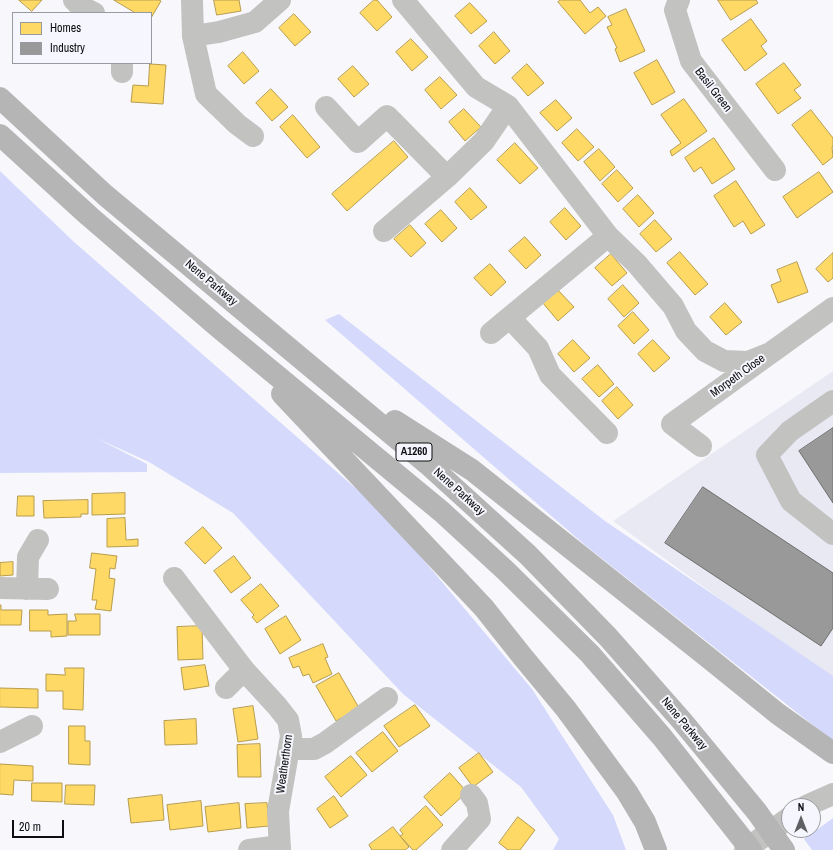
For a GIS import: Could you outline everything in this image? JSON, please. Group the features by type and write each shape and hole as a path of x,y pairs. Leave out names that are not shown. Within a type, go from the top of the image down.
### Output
{"highway":[{"name":"Nene Parkway","path":"0,98 105,195 328,379 430,466 528,555 602,632 682,721 757,812 784,850"},
{"name":"A1260","path":"0,135 89,216 218,326 442,512 506,571 590,654 662,737 751,850"},
{"path":"218,326 484,608 566,709 627,792 645,822 656,850"},
{"path":"328,379 472,470 778,714 833,753"}],"street":[{"path":"192,0 193,36 206,94 237,124 253,136"},
{"path":"193,36 219,32 255,22 280,0"},
{"path":"403,0 476,87 508,106 608,236 637,264 673,306 686,330 705,351 724,361 748,362 768,354"},
{"name":"Basil Green","path":"679,0 676,10 691,61 775,170"},
{"path":"384,231 447,177 484,141 508,106"},
{"path":"326,107 358,142 388,116 447,177"},
{"path":"491,333 608,236"},
{"name":"Morpeth Close","path":"701,446 672,424 833,308"},
{"path":"510,318 538,348 550,375 607,433"},
{"path":"833,401 790,431 767,454 792,501 833,534"},
{"path":"0,588 37,589 28,557 38,540"},
{"name":"Weatherthorn","path":"174,578 244,670 278,706 288,720 291,736 278,810 280,848"},
{"path":"226,688 244,670"},
{"path":"289,749 314,749 325,743 387,698"},
{"path":"0,742 32,726"},
{"path":"821,799 833,794"},
{"path":"452,850 480,819 477,803 471,795"},
{"path":"745,850 781,824"},
{"path":"249,850 280,848"}],"shaded area":[{"path":"0,171 73,241 385,514 532,689 613,815 626,850 553,850 559,839 521,787 403,694 233,513 149,462 96,438 147,464 147,472 0,473"},
{"path":"339,314 605,521 833,676 833,741 586,546 325,320"},
{"path":"833,371 833,681 613,521"},
{"path":"833,818 833,850 812,850 804,839 821,838 821,827"}],"building: Homes":[{"path":"19,0 42,0 32,11"},
{"path":"114,0 161,1 152,16 152,12 134,12"},
{"path":"214,0 239,0 241,11 217,15"},
{"path":"374,0 377,0 392,17 377,31 360,13"},
{"path":"561,0 580,0 590,13 598,7 606,16 585,34 558,2"},
{"path":"718,0 756,0 758,3 731,20"},
{"path":"470,3 487,21 471,34 455,16"},
{"path":"626,9 645,51 620,62 615,49 617,48 607,27 612,25 608,17"},
{"path":"294,14 311,32 295,46 279,28"},
{"path":"751,19 767,41 761,46 767,54 745,71 722,40"},
{"path":"494,32 510,51 495,64 479,46"},
{"path":"411,39 428,57 412,71 396,52"},
{"path":"243,52 259,71 244,84 228,66"},
{"path":"657,60 675,92 652,105 634,73"},
{"path":"784,63 801,85 794,90 801,98 778,114 756,84"},
{"path":"150,64 166,65 163,104 131,102 133,85 148,86"},
{"path":"527,64 544,83 528,96 512,78"},
{"path":"353,66 369,84 354,97 338,79"},
{"path":"440,77 457,95 441,109 425,90"},
{"path":"271,89 288,107 272,121 256,103"},
{"path":"684,99 707,131 672,156 670,151 681,143 661,115"},
{"path":"556,100 572,118 557,131 540,113"},
{"path":"464,109 481,127 465,141 449,122"},
{"path":"811,110 833,138 833,157 823,165 792,125"},
{"path":"293,115 320,147 307,158 280,127"},
{"path":"577,129 594,147 578,161 562,143"},
{"path":"714,138 735,169 712,184 701,167 694,172 685,158"},
{"path":"394,141 408,157 347,211 332,194"},
{"path":"515,143 538,168 520,184 497,160"},
{"path":"599,149 615,167 600,181 584,162"},
{"path":"617,170 633,188 618,202 602,184"},
{"path":"819,172 833,192 797,218 783,197"},
{"path":"736,181 765,225 751,234 743,221 734,227 714,196"},
{"path":"470,188 487,207 471,220 455,202"},
{"path":"638,195 654,213 639,227 623,209"},
{"path":"565,208 581,226 566,240 550,222"},
{"path":"441,210 457,228 442,242 425,224"},
{"path":"655,220 672,239 656,252 640,234"},
{"path":"410,225 426,243 411,257 394,239"},
{"path":"525,237 541,255 526,269 509,251"},
{"path":"680,252 708,284 695,295 667,263"},
{"path":"833,253 833,278 828,282 816,269"},
{"path":"611,254 627,273 612,286 595,268"},
{"path":"797,262 808,292 778,303 771,285 781,281 777,270"},
{"path":"490,264 506,282 491,296 474,278"},
{"path":"623,285 639,303 624,317 608,299"},
{"path":"557,289 574,307 558,321 542,302"},
{"path":"725,303 742,322 726,335 710,317"},
{"path":"633,312 649,330 634,344 618,326"},
{"path":"573,340 590,358 574,372 558,354"},
{"path":"653,340 670,358 654,372 638,354"},
{"path":"598,365 614,384 599,397 582,379"},
{"path":"617,387 633,405 618,419 602,401"},
{"path":"125,493 125,514 92,515 92,494"},
{"path":"18,496 34,496 34,516 17,516"},
{"path":"88,500 88,514 81,514 81,517 44,518 43,501"},
{"path":"125,518 126,540 138,539 138,546 107,547 107,519"},
{"path":"203,527 222,548 205,564 185,543"},
{"path":"92,553 117,556 115,569 110,568 109,578 115,579 111,611 95,609 97,600 92,600 96,569 90,568"},
{"path":"234,556 251,578 231,593 214,571"},
{"path":"13,562 13,575 0,576 0,563"},
{"path":"261,584 279,606 257,623 252,617 254,615 241,600"},
{"path":"0,605 1,610 22,610 21,625 0,625"},
{"path":"30,610 48,610 48,615 67,614 67,636 51,637 51,631 30,631"},
{"path":"75,614 100,614 100,635 68,635 68,621 76,621"},
{"path":"286,616 301,640 280,654 265,629"},
{"path":"202,626 203,659 178,660 177,627"},
{"path":"323,644 328,657 325,658 332,674 313,683 309,674 303,676 299,666 293,668 289,658"},
{"path":"205,665 209,686 184,690 181,668"},
{"path":"65,668 84,668 83,710 63,709 63,691 46,691 46,674 65,675"},
{"path":"339,673 359,708 336,721 316,686"},
{"path":"0,688 38,689 38,708 0,707"},
{"path":"415,705 430,726 399,747 384,726"},
{"path":"253,706 258,739 238,742 233,709"},
{"path":"196,719 197,744 165,745 164,721"},
{"path":"69,726 85,726 85,741 90,741 90,765 69,764"},
{"path":"383,732 398,751 372,772 356,753"},
{"path":"260,744 261,777 238,777 237,745"},
{"path":"479,753 493,772 473,787 459,768"},
{"path":"351,756 367,775 341,797 325,777"},
{"path":"0,764 33,766 33,781 14,780 13,795 0,794"},
{"path":"450,773 467,792 441,816 424,797"},
{"path":"32,783 62,783 62,802 32,801"},
{"path":"66,785 95,785 94,805 65,804"},
{"path":"162,795 164,820 131,823 128,799"},
{"path":"334,796 348,816 330,828 317,809"},
{"path":"201,801 203,826 170,830 167,805"},
{"path":"239,803 241,828 208,832 205,807"},
{"path":"267,803 269,826 247,828 245,804"},
{"path":"426,806 443,825 416,850 413,850 400,836 403,834 400,830"},
{"path":"518,817 535,830 520,850 508,850 499,843"},
{"path":"393,827 409,847 405,850 372,850 369,845"}],"building: Industry":[{"path":"833,428 833,503 799,451"},
{"path":"703,487 833,573 833,628 821,646 665,543"}]}
